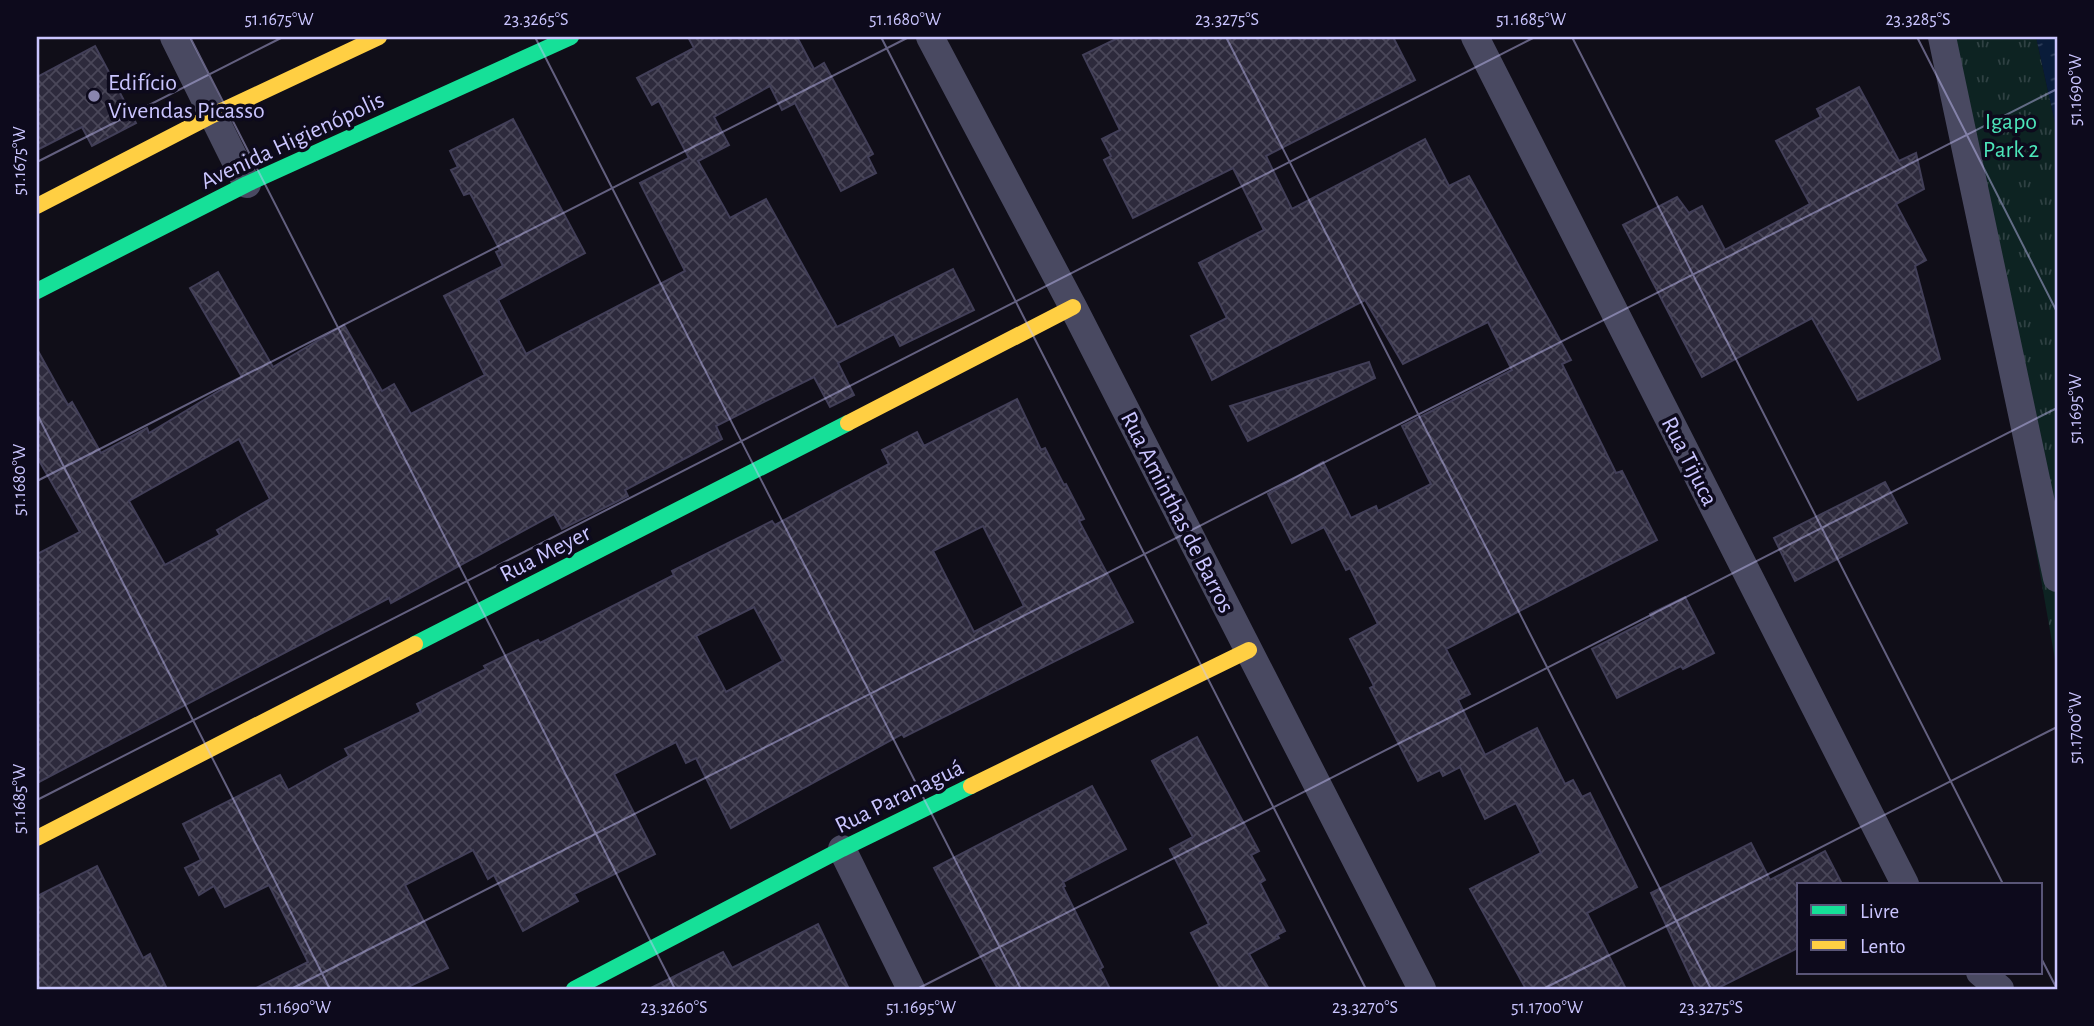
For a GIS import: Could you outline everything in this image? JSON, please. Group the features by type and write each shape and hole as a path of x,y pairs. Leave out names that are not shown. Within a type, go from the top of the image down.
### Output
{"street":[{"path":"174,37 247,184"},
{"path":"37,206 213,115 379,37"},
{"name":"Avenida Higienópolis","path":"37,292 247,184 571,37"},
{"name":"Rua Aminthas de Barros","path":"930,37 1073,307 1422,989"},
{"name":"Rua Tijuca","path":"1475,37 1904,883"},
{"path":"1942,37 2057,579"},
{"name":"Rua Meyer","path":"37,838 1073,307"},
{"name":"Rua Paranaguá","path":"574,989 842,849 1248,650"},
{"path":"842,849 911,989"},
{"path":"1982,974 2000,989"}],"green space":[{"name":"Igapo Park 2","path":"1947,37 2036,37 2057,132 2057,671"}],"water":[{"path":"2036,37 2057,37 2057,132"}],"building":[{"path":"688,37 797,37 814,69 824,63 873,154 868,157 876,173 841,191 795,103 782,110 770,86 714,117 729,145 698,161 730,218 766,199 837,327 953,269 974,310 900,346 894,334 838,363 854,395 830,407 814,377 716,426 722,439 625,490 628,496 562,529 554,514 391,603 389,598 37,783 37,554 80,532 37,457 37,349 68,405 72,402 101,453 147,428 149,433 242,377 190,288 218,272 273,367 344,325 382,391 394,384 411,414 485,375 444,296 503,266 496,252 500,250 470,193 464,195 451,170 458,167 450,151 513,119 585,253 498,300 526,354 685,271 640,183 689,158 659,101 652,105 637,78 694,48","holes":["239,439 270,499 217,530 220,535 165,565 129,501"]},
{"path":"1120,37 1393,37 1415,80 1266,156 1292,209 1425,139 1449,186 1469,176 1571,360 1562,364 1616,473 1622,471 1657,540 1446,649 1470,694 1458,700 1485,755 1537,728 1565,784 1573,780 1582,797 1590,793 1637,887 1587,913 1626,989 1526,989 1470,889 1541,853 1516,803 1485,819 1460,767 1443,776 1440,770 1418,781 1370,688 1374,686 1350,639 1378,624 1350,568 1346,570 1324,527 1292,543 1268,494 1323,462 1351,518 1376,506 1378,511 1431,484 1402,426 1512,370 1488,322 1403,364 1365,300 1212,380 1191,336 1227,318 1199,263 1264,230 1233,168 1133,218 1104,160 1111,156 1102,139 1120,130 1083,55"},
{"name":"Edifício Vivendas Picasso","path":"95,46 136,123 92,146 82,127 37,150 37,77"},
{"path":"1859,87 1899,161 1916,153 1924,189 1896,204 1926,260 1915,266 1940,359 1858,400 1812,318 1702,377 1623,225 1677,197 1689,213 1702,206 1725,250 1810,204 1776,141 1821,117 1817,109"},
{"path":"1369,362 1375,378 1248,441 1230,406"},
{"path":"1017,399 1041,450 1045,448 1064,485 1066,484 1084,519 1079,521 1133,622 904,737 902,734 731,828 696,758 686,763 676,742 614,774 655,854 574,894 578,901 523,931 494,875 488,879 473,850 405,885 448,968 404,989 254,989 308,962 269,885 225,907 214,886 199,895 185,868 201,860 183,824 280,775 288,790 349,756 345,749 421,712 417,704 486,669 484,666 538,640 540,643 674,575 672,571 772,521 775,525 889,464 882,450 917,432 924,446","holes":["983,526 1024,606 974,632 933,551","754,607 783,661 726,692 696,636"]},
{"path":"1885,482 1907,523 1795,581 1774,538"},
{"path":"1685,597 1714,653 1617,698 1592,649 1652,618 1650,614"},
{"path":"1197,737 1259,851 1251,855 1265,880 1260,883 1285,931 1277,935 1279,938 1249,954 1269,989 1221,989 1191,933 1209,924 1170,849 1193,837 1152,761"},
{"path":"1092,786 1126,849 1063,882 1063,887 1103,967 1100,969 1110,989 998,989 934,868"},
{"path":"1751,843 1770,880 1825,851 1841,883 1797,883 1797,948 1716,989 1696,989 1651,893"},
{"path":"97,866 143,958 150,954 167,989 37,989 37,896"},
{"path":"818,924 849,989 649,989 723,952 732,968"}],"traffic: fast":[{"path":"37,291 247,184 571,37"},
{"path":"415,644 848,423"},
{"path":"574,989 842,849 971,786"}],"traffic: slow":[{"path":"37,206 213,115 379,37"},
{"path":"848,423 1073,307"},
{"path":"37,838 415,644"},
{"path":"971,786 1249,650"}],"place":[{"name":"Edifício Vivendas Picasso","path":"94,96"}]}
